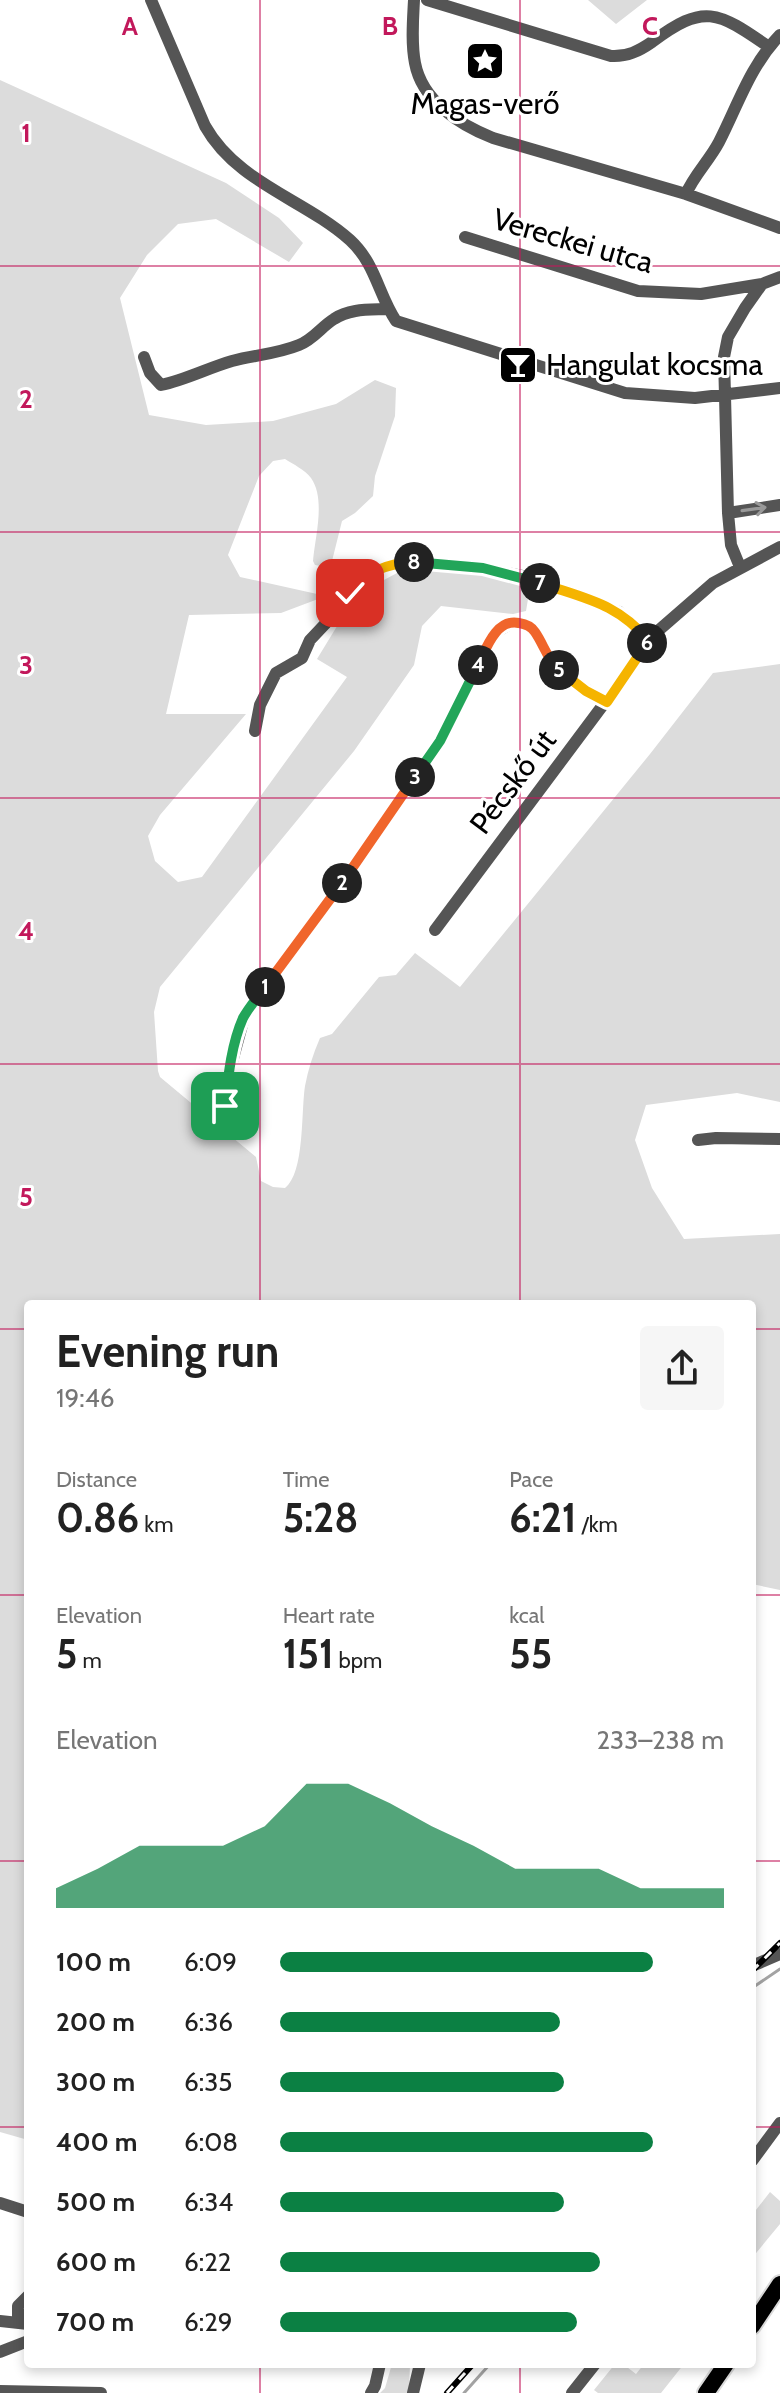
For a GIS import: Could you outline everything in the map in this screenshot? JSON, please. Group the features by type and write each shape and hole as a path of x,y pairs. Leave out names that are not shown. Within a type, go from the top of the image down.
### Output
{"main road":[{"path":"756,2320 780,2284"},
{"path":"706,2393 723,2368"}],"street":[{"path":"151,0 205,126 215,141 254,178 354,244 376,275 389,309 399,322 612,390 673,398 723,396 780,388"},
{"path":"414,0 413,48 416,67 428,92 450,115 471,129 686,194 780,228"},
{"path":"427,0 611,56 635,52 680,22 704,14 722,19 769,47"},
{"path":"686,194 693,178 715,148 742,89 780,35"},
{"name":"Vereckei utca","path":"465,237 638,291 701,294 762,284 780,277"},
{"path":"740,567 731,545 728,513 724,357 728,337 762,284"},
{"path":"144,357 150,373 161,385 233,361 274,354 299,345 344,314 389,309"},
{"path":"728,513 780,505"},
{"name":"Pécskő út","path":"435,930 607,702 649,641 699,593 780,547"},
{"path":"255,731 260,705 271,679 282,668 302,658 310,640 344,604 356,583 378,570 408,562 501,571 619,612 649,641"},
{"path":"327,573 356,583"},
{"path":"225,1106 229,1073 244,1018 433,753 495,633 513,622 531,627 556,667 607,702"},
{"path":"698,1140 780,1139"},
{"path":"756,1964 780,1954"},
{"path":"756,2156 780,2123"},
{"path":"0,2203 24,2211"},
{"path":"13,2322 18,2306 24,2300"},
{"path":"0,2352 24,2343"},
{"path":"371,2393 379,2368"},
{"path":"413,2393 419,2368"},
{"path":"572,2393 592,2368"},
{"path":"0,2391 101,2393"}],"shaded area":[{"path":"588,0 647,0 616,24"},
{"path":"0,80 226,183 279,218 303,243 289,262 216,219 178,224 147,255 120,298 149,415 206,425 273,421 336,404 375,380 396,388 395,416 375,476 373,496 342,521 331,565 315,565 313,561 319,507 311,478 285,459 273,461 259,476 228,555 240,577 326,596 281,613 189,615 166,714 246,714 160,815 148,836 155,861 178,882 202,877 347,677 317,659 356,595 397,573 429,568 489,575 530,587 526,611 513,614 441,606 422,626 414,665 354,751 160,987 154,1012 160,1077 256,1157 261,1181 285,1188 291,1180 299,1156 305,1086 320,1038 332,1034 379,977 396,975 415,953 460,987 713,673 780,664 780,1102 737,1093 646,1105 635,1140 652,1188 684,1239 780,1234 780,1590 756,1585 756,1300 24,1300 24,2139 0,2132"},
{"path":"770,2192 780,2201 780,2224 756,2253 756,2210"},
{"path":"391,2368 410,2368 409,2393 380,2393 385,2388"},
{"path":"612,2368 628,2368 636,2374 641,2368 681,2368 661,2393 598,2393 594,2390"}],"waterway":[{"path":"756,1985 780,1969"},
{"path":"464,2393 486,2368"}],"railway":[{"path":"756,1967 780,1943"},
{"path":"447,2393 469,2368"}],"place":[{"name":"Magas-verő","path":"485,61"},
{"name":"Hangulat kocsma","path":"518,365"}],"route":[{"path":"225,1106 240,1028 249,1008 433,753 495,633 513,622 531,627 556,667 607,702 649,641 619,612 604,604 522,576 483,568 408,562 366,576 356,583 350,593"}]}
